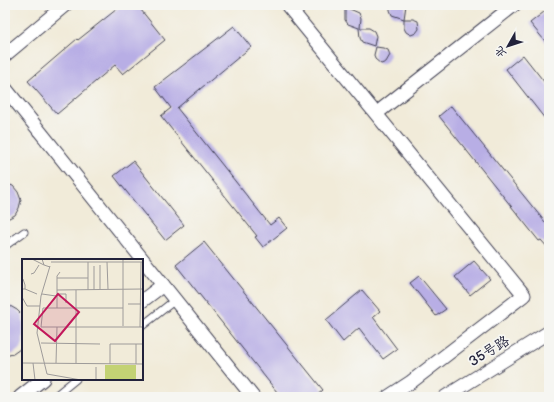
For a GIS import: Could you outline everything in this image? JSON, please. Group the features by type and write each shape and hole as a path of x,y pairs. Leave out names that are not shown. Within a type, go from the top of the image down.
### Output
{"street":[{"path":"5,54 66,5"},
{"path":"288,5 524,295 388,397"},
{"path":"376,113 514,5"},
{"path":"5,88 142,259"},
{"path":"143,260 253,397"},
{"path":"143,300 163,285"},
{"name":"35号路","path":"445,397 549,332"},
{"path":"20,397 42,380"}],"lane":[{"path":"5,246 24,232"},
{"path":"143,325 175,300"},
{"path":"54,397 75,380"}],"building":[{"path":"122,5 137,5 165,40 123,74 115,65 57,114 28,81 77,39 78,40"},
{"path":"390,5 406,5 404,19 392,15"},
{"path":"345,7 359,13 361,18 360,28 369,28 374,31 376,36 374,46 362,42 359,28 348,24 345,20"},
{"path":"549,8 549,46 530,23"},
{"path":"404,19 413,19 418,21 419,29 416,33 411,35 406,32 404,28"},
{"path":"234,26 251,47 177,108 270,225 279,218 287,228 263,247 255,237 257,236 161,116 171,108 155,87"},
{"path":"376,47 388,50 390,55 386,62 381,64 375,59 374,55"},
{"path":"523,55 549,88 549,124 506,69"},
{"path":"451,106 549,227 549,249 541,240 539,241 439,116"},
{"path":"133,161 184,225 165,240 114,176"},
{"path":"5,183 13,186 18,192 21,200 15,215 5,220"},
{"path":"204,242 323,390 315,397 281,397 176,265"},
{"path":"474,261 490,279 470,295 455,277"},
{"path":"419,276 446,309 436,316 410,283"},
{"path":"362,290 380,311 373,317 397,349 383,359 359,328 343,342 326,320"},
{"path":"5,303 17,310 22,315 22,346 13,354 5,356"}]}
